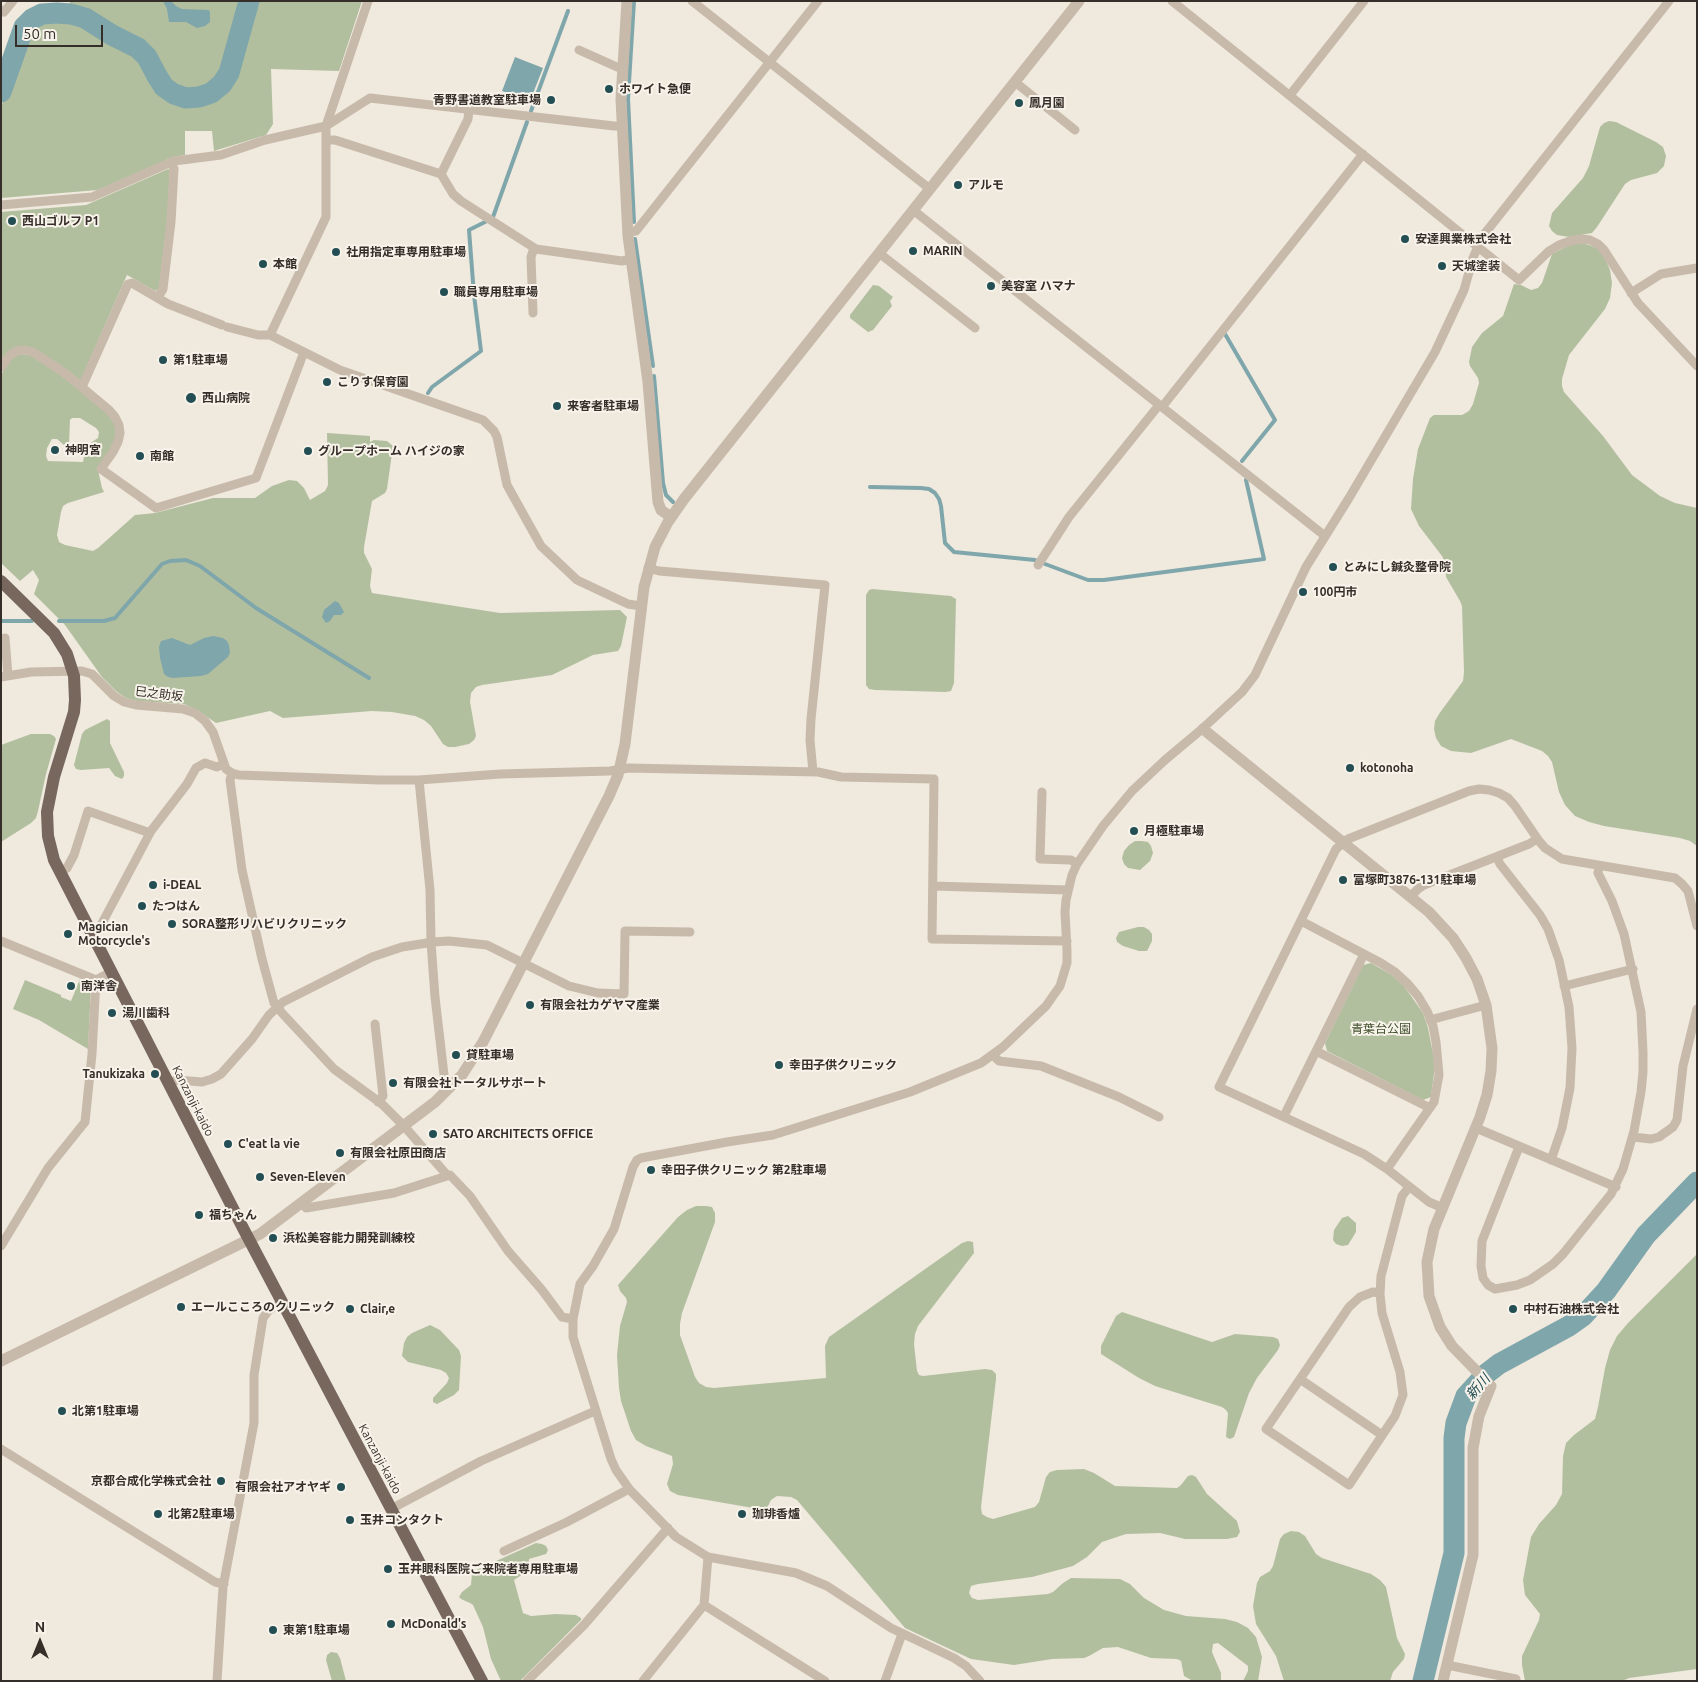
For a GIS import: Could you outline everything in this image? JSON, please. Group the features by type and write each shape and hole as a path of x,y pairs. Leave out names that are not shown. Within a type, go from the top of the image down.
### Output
{"main road":[{"name":"Kanzanji-kaido","path":"1,581 54,633 67,654 72,671 75,688 74,712 54,777 47,812 51,848 60,872 282,1303 482,1681"}],"street":[{"path":"1,10 4,12 13,1"},
{"path":"270,334 326,217 326,126 368,1"},
{"path":"627,1 621,99 628,232 648,382 658,502 661,510 671,517"},
{"path":"692,1 930,189"},
{"path":"628,232 636,231 818,1"},
{"path":"1,1361 260,1234 404,1126 446,1092 471,1063 609,796 619,770 625,744 641,606 648,568 655,547 671,517 1079,1"},
{"path":"1172,1 1519,280 1549,251 1559,245 1570,241 1590,240 1598,244 1604,250 1638,303 1697,366"},
{"path":"1290,95 1364,1"},
{"path":"980,1681 966,1666 954,1658 902,1634 833,1590 805,1576 708,1557 676,1537 630,1489 611,1460 573,1337 573,1319 580,1284 593,1266 614,1228 633,1167 640,1158 784,1132 901,1096 968,1069 993,1055 1053,997 1064,975 1067,964 1064,912 1068,890 1077,864 1098,833 1132,791 1165,760 1203,729 1242,692 1255,675 1302,576 1435,352 1464,290 1478,246 1489,228 1668,1"},
{"path":"579,50 623,68"},
{"path":"1014,82 1075,130"},
{"path":"1,205 92,197 171,162 221,155 265,140 326,126 370,98 622,126"},
{"path":"441,174 468,119 469,109"},
{"path":"326,140 335,140 441,174 453,194 461,201 534,248 543,251 622,261 631,259"},
{"path":"1038,565 1069,517 1363,154"},
{"path":"158,297 163,289 171,222 174,169 171,162"},
{"path":"913,210 1325,536"},
{"path":"533,313 530,257 534,248"},
{"path":"879,253 975,328"},
{"path":"1631,293 1661,274 1697,268"},
{"path":"82,387 128,284 132,283 168,304 225,326 258,335 270,334 340,370 483,420 494,431 507,485 541,546 577,580 628,604 641,606"},
{"path":"1,367 10,355 17,351 25,350 32,352 61,371 109,410 119,424 120,433 118,442 101,470 156,508 256,478 304,352"},
{"path":"648,568 659,571 825,585 810,724 813,772"},
{"path":"5,638 5,676"},
{"name":"巳之助坂","path":"5,676 39,671 82,671 92,674 114,696 124,702 136,705 183,708 195,713 205,721 212,732 223,764"},
{"path":"1203,729 1438,920 1460,948 1477,979 1486,1005 1491,1036 1491,1071 1486,1100 1434,1229 1428,1251 1426,1273 1429,1296 1436,1317 1446,1337 1491,1386 1479,1416 1473,1448 1473,1555 1443,1681"},
{"path":"91,932 100,928 150,833 187,784 196,768 200,764 205,763 217,767 223,764 226,769 239,775 370,780 419,780 500,774 610,772 629,768 813,772 841,777 934,779 932,938 1067,941"},
{"path":"232,773 230,780 242,870 274,1003 340,1075 378,1102 404,1126 448,1175 450,1174 470,1196 508,1251 542,1290 562,1317 573,1319"},
{"path":"419,780 430,890 431,942 446,1092"},
{"path":"1443,1208 1429,1202 1387,1169 1348,1146 1219,1087 1336,848 1353,836 1469,791 1479,789 1490,790 1499,792 1508,798 1545,848 1562,859 1675,878 1688,891 1697,926"},
{"path":"1042,792 1040,859 1071,860 1077,864"},
{"path":"60,872 67,868 74,855 88,811 150,833"},
{"path":"1410,897 1424,885 1530,844 1538,839"},
{"path":"1497,857 1500,864 1540,914 1548,929 1564,986 1571,1028 1571,1068 1566,1108 1551,1160"},
{"path":"1519,1147 1482,1241 1483,1278 1488,1285 1495,1289 1518,1285 1530,1280 1553,1264 1616,1186 1632,1137 1641,1092 1643,1052 1641,1012 1633,970 1618,917 1598,873 1599,866"},
{"path":"933,886 1068,890"},
{"path":"1301,921 1395,972 1418,996 1430,1020 1436,1042 1437,1091 1430,1108 1387,1169"},
{"path":"169,1083 177,1080 202,1082 212,1080 221,1074 277,1007 291,997 372,958 402,947 431,942 487,945 569,986 598,993 624,994 624,931 690,932"},
{"path":"1,942 96,980 111,972"},
{"path":"1284,1116 1364,954"},
{"path":"1564,986 1633,970"},
{"path":"1,1246 48,1168 86,1122 96,980"},
{"path":"1430,1020 1486,1005"},
{"path":"1632,1137 1651,1139 1659,1137 1673,1127 1677,1120 1683,1066 1697,1009"},
{"path":"375,1024 383,1096 378,1102"},
{"path":"1316,1051 1430,1108"},
{"path":"993,1055 999,1062 1041,1066 1119,1098 1159,1117"},
{"path":"1476,1128 1616,1186"},
{"path":"302,1203 306,1208 394,1193 448,1175"},
{"path":"1380,1293 1373,1292 1354,1301 1266,1429 1348,1485 1400,1406 1403,1383 1382,1313 1380,1293 1382,1276 1402,1196 1409,1186"},
{"path":"217,1681 224,1584 254,1424 254,1375 263,1318 269,1310 282,1303"},
{"path":"1300,1379 1382,1435"},
{"path":"391,1509 480,1461 595,1411"},
{"path":"1,1449 215,1582 224,1584"},
{"path":"504,1552 630,1489"},
{"path":"527,1681 590,1619 668,1528"},
{"path":"647,1679 704,1605 708,1557"},
{"path":"704,1605 825,1681"},
{"path":"885,1681 902,1634"},
{"path":"1447,1664 1516,1679"}],"green space":[{"path":"71,1 244,1 224,71 218,81 209,88 187,93 168,83 151,54 141,44 87,13 67,7"},
{"path":"254,1 362,1 339,71 271,69 273,124 266,135 214,151 212,131 185,131 185,155 173,157 98,190 1,198 1,107 29,30 35,23 57,18 83,23 135,52 143,60 160,91 172,99 186,103 200,103 214,98 225,88 234,75"},
{"path":"1609,121 1616,122 1663,147 1666,156 1664,166 1657,173 1631,180 1625,184 1592,233 1569,237 1557,235 1549,226 1552,213 1583,178 1589,166 1600,127"},
{"path":"168,169 170,170 167,222 159,289 155,291 127,275 80,382 41,353 8,352 1,360 1,212 86,205"},
{"path":"1582,243 1596,247 1605,258 1610,270 1612,283 1610,298 1605,309 1569,355 1562,379 1564,392 1603,436 1632,475 1660,496 1675,503 1697,508 1697,846 1690,841 1680,838 1604,826 1575,816 1565,805 1559,792 1552,762 1542,751 1511,739 1471,753 1451,751 1441,746 1436,738 1434,729 1435,721 1439,714 1463,681 1462,606 1446,577 1445,562 1442,556 1419,526 1411,509 1418,449 1430,418 1434,415 1462,415 1469,411 1479,383 1469,362 1472,347 1482,333 1503,316 1514,284 1531,290 1538,288 1542,283 1552,254 1571,244"},
{"path":"873,285 879,286 893,297 890,301 892,306 873,330 868,332 850,318 850,315"},
{"path":"18,354 31,355 64,377 107,413 115,425 115,441 98,470 104,492 63,506 57,535 59,542 65,545 93,551 135,515 155,513 213,498 255,498 272,486 289,480 297,481 304,488 310,500 325,491 328,485 327,433 370,436 370,442 374,440 387,441 393,446 387,489 385,493 372,501 364,547 364,553 372,569 370,586 372,593 500,613 620,610 627,617 621,646 618,651 593,655 552,675 476,687 471,693 470,702 476,736 469,744 455,747 448,747 443,744 431,726 424,720 415,716 392,712 372,711 283,718 270,711 216,723 184,704 137,701 126,698 102,677 65,625 34,594 39,580 33,570 20,581 1,563 1,375 12,357","holes":["72,418 80,418 99,432 98,438 86,446 83,462 48,461 46,456 47,448 52,439 57,439 65,446 69,446 70,420"]},
{"path":"872,589 951,596 956,599 954,683 951,691 869,689 866,685 866,595"},
{"path":"107,719 110,721 110,743 124,772 122,779 115,776 109,768 81,770 76,769 74,765 82,734 85,730"},
{"path":"31,734 50,734 56,739 38,811 36,818 31,823 1,842 1,745"},
{"path":"1135,841 1148,842 1153,853 1150,861 1140,870 1128,868 1122,858 1124,851"},
{"path":"1144,927 1152,934 1152,941 1147,951 1139,951 1117,942 1116,938 1119,932"},
{"name":"青葉台公園","path":"1371,963 1392,975 1404,986 1423,1013 1434,1059 1431,1097 1423,1100 1327,1051 1325,1043 1363,965"},
{"path":"80,979 89,983 91,987 88,1049 39,1020 13,1009 25,980 71,1001"},
{"path":"696,1206 712,1207 715,1213 715,1222 682,1313 680,1335 695,1377 699,1383 706,1387 714,1388 826,1378 825,1346 829,1337 962,1243 973,1242 974,1253 918,1326 914,1344 919,1375 985,1369 992,1370 996,1374 981,1507 982,1514 993,1519 1035,1507 1039,1502 1046,1477 1050,1472 1057,1470 1084,1469 1115,1486 1177,1488 1188,1476 1192,1475 1196,1477 1207,1494 1237,1521 1240,1532 1237,1537 1227,1539 1185,1539 1160,1533 1126,1534 1102,1542 1087,1557 1073,1566 1032,1577 971,1586 969,1593 972,1598 978,1600 1048,1594 1071,1578 1120,1579 1130,1584 1144,1598 1164,1610 1186,1616 1225,1619 1237,1622 1248,1628 1256,1637 1262,1657 1258,1681 1243,1681 1248,1671 1248,1666 1218,1643 1213,1644 1212,1652 1221,1673 1221,1681 1193,1681 1184,1676 1181,1661 1177,1659 1151,1658 1118,1647 1103,1648 1084,1658 1052,1659 1014,1665 971,1659 905,1628 797,1500 791,1497 777,1496 771,1500 767,1508 759,1509 678,1495 670,1491 667,1484 673,1464 672,1456 636,1440 621,1401 617,1355 620,1326 627,1302 618,1285 678,1217"},
{"path":"1348,1216 1356,1223 1356,1232 1348,1245 1342,1246 1336,1244 1333,1240 1334,1230 1342,1218"},
{"path":"1697,1254 1697,1669 1629,1678 1622,1681 1525,1681 1522,1656 1540,1614 1525,1595 1523,1580 1531,1537 1539,1524 1556,1505 1562,1494 1563,1456 1566,1443 1595,1419 1605,1368 1610,1350 1617,1336"},
{"path":"1122,1312 1212,1342 1235,1334 1278,1339 1280,1345 1278,1350 1257,1378 1249,1393 1234,1437 1230,1439 1226,1437 1228,1413 1222,1407 1155,1386 1101,1354 1101,1346 1116,1316"},
{"path":"430,1325 440,1330 459,1350 461,1356 459,1390 454,1395 437,1404 433,1402 433,1398 447,1383 449,1378 446,1373 408,1362 402,1356 407,1337"},
{"path":"1291,1531 1299,1532 1305,1536 1316,1554 1322,1558 1371,1574 1386,1587 1397,1638 1405,1654 1404,1659 1393,1672 1390,1681 1284,1681 1276,1656 1256,1624 1253,1606 1257,1583 1260,1577 1270,1571 1280,1539 1284,1534"},
{"path":"536,1543 546,1546 548,1550 546,1554 529,1559 528,1571 514,1580 523,1613 531,1616 576,1615 581,1620 520,1681 501,1681 491,1659 483,1627 473,1605 459,1597 471,1585 472,1573 474,1571"},
{"path":"331,1652 337,1653 340,1658 346,1681 332,1681 326,1660 327,1655"}],"water":[{"path":"163,1 171,1 182,9 209,10 210,22 205,26 197,28 186,22 169,22 167,9"},
{"path":"515,57 543,68 530,101 502,91"},
{"path":"335,601 339,603 344,612 341,615 334,615 326,623 322,617 324,610"},
{"path":"213,636 227,641 230,653 228,657 208,674 173,678 164,674 159,647 161,641 172,638 190,645"}],"waterway":[{"path":"1,92 24,27 32,19 42,14 57,13 85,18 138,48 147,57 164,87 174,94 186,98 199,97 211,93 222,84 229,73 249,1"},
{"path":"634,1 628,99 634,222"},
{"path":"531,111 568,11"},
{"path":"493,217 527,122"},
{"path":"428,393 432,387 481,351 469,230 485,222"},
{"path":"635,239 653,366"},
{"path":"1225,334 1275,420 1242,461"},
{"path":"654,376 663,483 666,495 673,502"},
{"path":"1045,564 1088,580 1104,580 1264,559 1246,480"},
{"path":"870,487 921,488 929,489 935,493 941,506 945,543 954,552 1035,560"},
{"path":"59,621 104,621 115,618 162,564 170,561 186,560 200,566 256,608 369,678"},
{"path":"1,621 32,621"},
{"name":"新川","path":"1423,1681 1454,1553 1454,1438 1456,1423 1466,1396 1486,1374 1499,1364 1569,1326 1583,1316 1606,1291 1646,1235 1697,1182"}],"place":[{"name":"ホワイト急便","path":"609,89"},
{"name":"青野書道教室駐車場","path":"551,100"},
{"name":"鳳月園","path":"1019,103"},
{"name":"アルモ","path":"958,185"},
{"name":"西山ゴルフ P1","path":"12,221"},
{"name":"安達興業株式会社","path":"1405,239"},
{"name":"MARIN","path":"913,251"},
{"name":"社用指定車専用駐車場","path":"336,252"},
{"name":"本館","path":"263,264"},
{"name":"天城塗装","path":"1442,266"},
{"name":"美容室 ハマナ","path":"991,286"},
{"name":"職員専用駐車場","path":"444,292"},
{"name":"第1駐車場","path":"163,360"},
{"name":"こりす保育園","path":"327,382"},
{"name":"西山病院","path":"191,398"},
{"name":"来客者駐車場","path":"557,406"},
{"name":"神明宮","path":"55,450"},
{"name":"グループホーム ハイジの家","path":"308,451"},
{"name":"南館","path":"140,456"},
{"name":"とみにし鍼灸整骨院","path":"1333,567"},
{"name":"100円市","path":"1303,592"},
{"name":"kotonoha","path":"1350,768"},
{"name":"月極駐車場","path":"1134,831"},
{"name":"富塚町3876-131駐車場","path":"1343,880"},
{"name":"i-DEAL","path":"153,885"},
{"name":"たつはん","path":"142,906"},
{"name":"SORA整形リハビリクリニック","path":"172,924"},
{"name":"Magician Motorcycle's","path":"68,934"},
{"name":"南洋舎","path":"71,986"},
{"name":"有限会社カゲヤマ産業","path":"530,1005"},
{"name":"湯川歯科","path":"112,1013"},
{"name":"貸駐車場","path":"456,1055"},
{"name":"幸田子供クリニック","path":"779,1065"},
{"name":"Tanukizaka","path":"155,1074"},
{"name":"有限会社トータルサポート","path":"393,1083"},
{"name":"SATO ARCHITECTS OFFICE","path":"433,1134"},
{"name":"C'eat la vie","path":"228,1144"},
{"name":"有限会社原田商店","path":"340,1153"},
{"name":"幸田子供クリニック 第2駐車場","path":"651,1170"},
{"name":"Seven-Eleven","path":"260,1177"},
{"name":"福ちゃん","path":"199,1215"},
{"name":"浜松美容能力開発訓練校","path":"273,1238"},
{"name":"エールこころのクリニック","path":"181,1307"},
{"name":"Clair,e","path":"350,1309"},
{"name":"中村石油株式会社","path":"1513,1309"},
{"name":"北第1駐車場","path":"62,1411"},
{"name":"京都合成化学株式会社","path":"221,1481"},
{"name":"有限会社アオヤギ","path":"341,1487"},
{"name":"北第2駐車場","path":"158,1514"},
{"name":"珈琲香爐","path":"742,1514"},
{"name":"玉井コンタクト","path":"350,1520"},
{"name":"玉井眼科医院ご来院者専用駐車場","path":"388,1569"},
{"name":"McDonald's","path":"391,1624"},
{"name":"東第1駐車場","path":"273,1630"}]}
